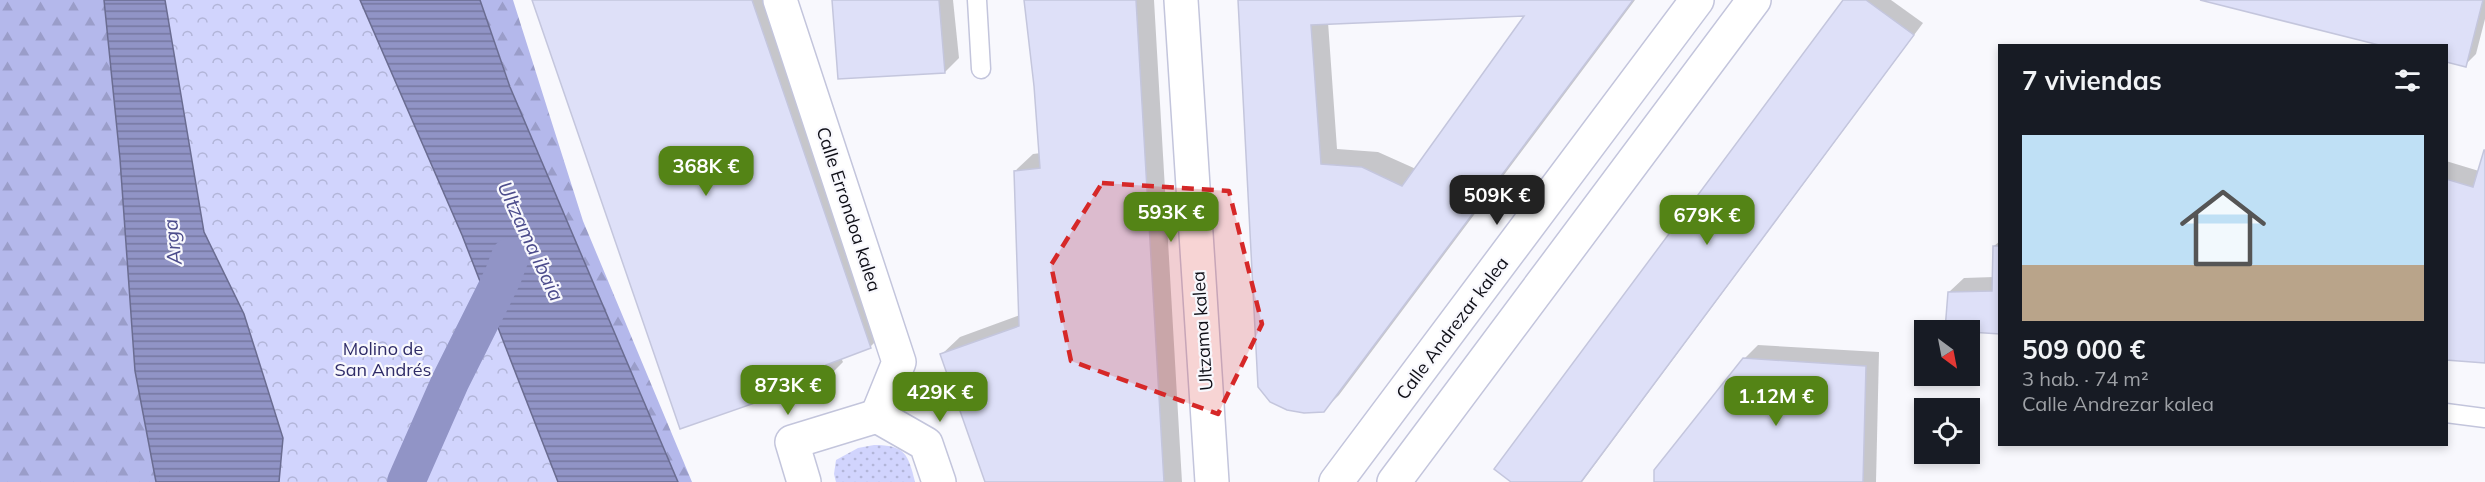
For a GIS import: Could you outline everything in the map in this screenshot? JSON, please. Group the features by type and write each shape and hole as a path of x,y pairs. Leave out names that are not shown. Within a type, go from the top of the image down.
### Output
{"street":[{"name":"Calle Errondoa kalea","path":"780,0 899,362 877,416"},
{"name":"Ultzama kalea","path":"1181,0 1212,482"},
{"name":"Calle Andrezar kalea","path":"1336,482 1696,0"},
{"path":"1394,482 1754,0"},
{"path":"804,482 792,442 877,416 926,444 939,482"}],"lane":[{"path":"977,0 981,69"},
{"path":"2448,413 2485,418"}],"highlighted area":[{"path":"1102,183 1229,191 1262,324 1218,414 1071,361 1051,265"}],"green space":[{"path":"0,0 104,0 120,159 135,371 156,482 0,482"},
{"name":"Molino de San Andrés","path":"165,0 360,0 462,235 558,482 279,482 283,437 244,314 204,232"},
{"path":"480,0 513,0 583,221 692,482 652,482 590,314"},
{"path":"874,445 899,449 910,464 915,482 836,482 834,474 836,460 858,448"}],"water":[{"name":"Arga","path":"104,0 165,0 204,232 244,314 283,438 279,482 156,482 135,371 120,159"},
{"name":"Ultzama ibaia","path":"360,0 480,0 510,87 678,482 558,482 462,235"}],"building":[{"path":"532,0 752,0 871,348 826,365 829,377 680,429"},
{"path":"832,0 939,0 945,73 838,79"},
{"path":"1024,0 1136,0 1164,482 985,482 940,354 1019,326 1014,171 1040,168 1034,86"},
{"path":"1238,0 1633,0 1324,412 1304,413 1287,410 1270,402 1258,387","holes":["1524,16 1402,186 1362,167 1321,164 1311,25"]},
{"path":"1843,0 1866,0 1914,35 1581,482 1511,482 1494,469"},
{"path":"2200,0 2483,0 2466,67 2448,62 2448,44 2375,44"},
{"path":"2485,150 2485,363 2448,360 2448,180 2473,187"},
{"path":"1993,246 1998,246 1998,334 1980,333 1980,320 1946,320 1948,292 1992,291"},
{"path":"1743,358 1866,366 1863,482 1654,482 1654,470"}],"waterway":[{"path":"406,482 450,382 503,276 510,257"}]}
